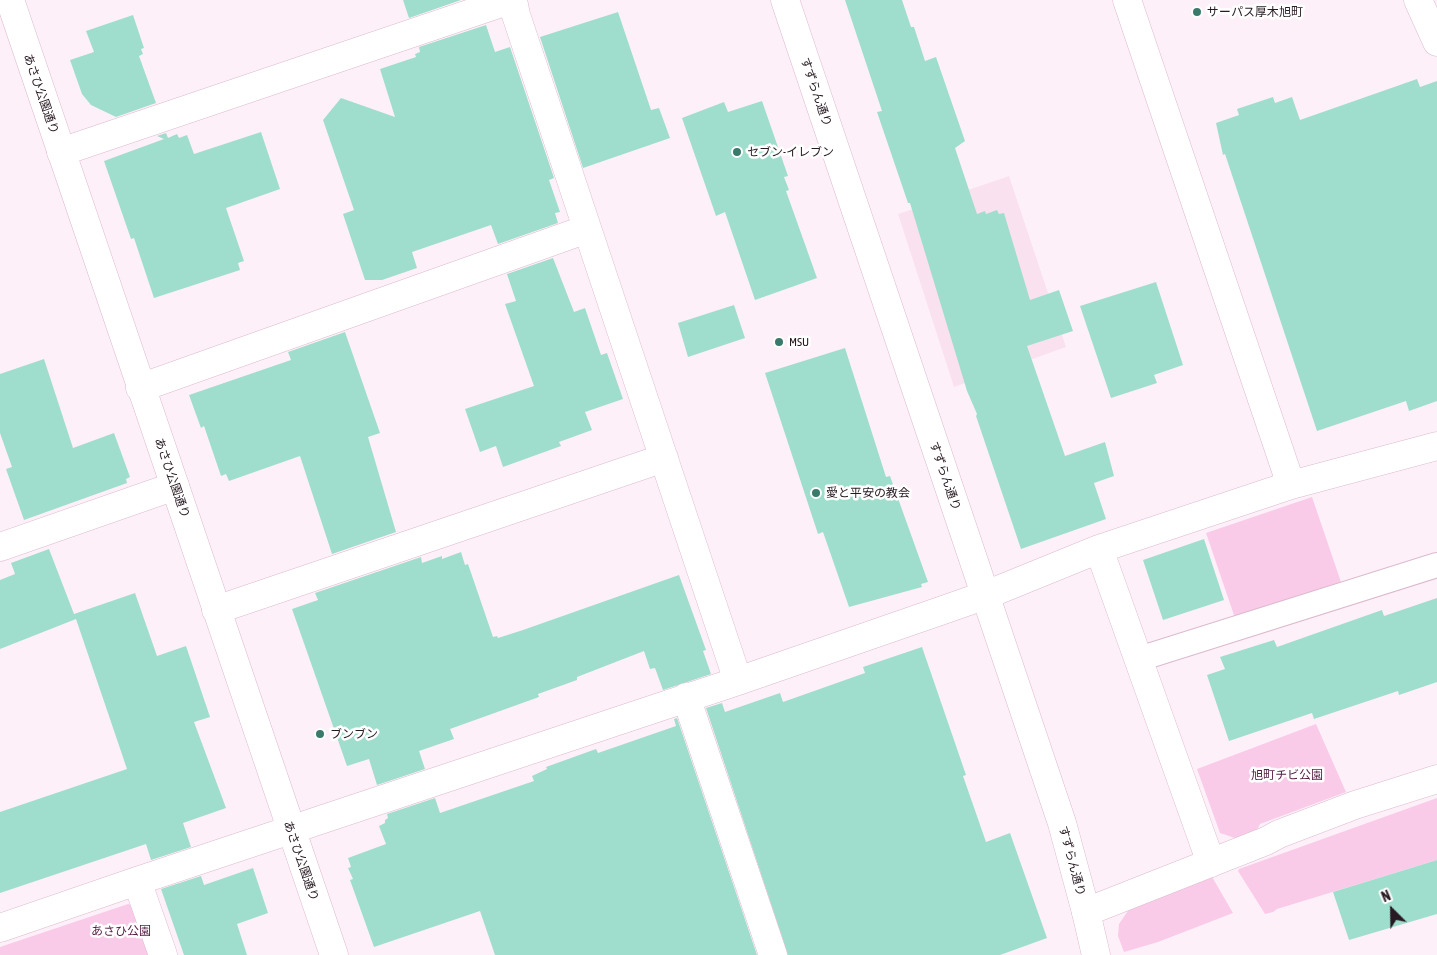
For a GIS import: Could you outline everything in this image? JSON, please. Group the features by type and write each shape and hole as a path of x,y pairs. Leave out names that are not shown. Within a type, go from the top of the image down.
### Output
{"street":[{"name":"あさひ公園通り","path":"10,0 140,388 334,955"},
{"path":"61,152 512,0 738,681"},
{"name":"すずらん通り","path":"785,0 1062,823 1096,955"},
{"path":"1127,0 1291,485"},
{"path":"1418,0 1437,42"},
{"path":"140,388 587,229"},
{"path":"0,928 738,681 986,595 1099,548 1291,485 1437,446"},
{"path":"216,610 664,458"},
{"path":"0,547 175,486"},
{"path":"1099,548 1211,863"},
{"path":"686,697 773,955"},
{"path":"1086,912 1346,808 1437,779"},
{"path":"137,881 163,955"}],"lane":[{"path":"1139,658 1437,564"}],"shaded area":[{"path":"1009,176 1066,347 954,387 898,214"}],"green space":[{"path":"1312,497 1341,582 1235,618 1206,533"},
{"name":"旭町チビ公園","path":"1316,724 1346,792 1260,824 1257,830 1235,838 1220,833 1197,769"},
{"path":"1437,798 1437,860 1265,914 1238,871 1239,869"},
{"path":"1211,875 1233,913 1158,942 1124,952 1118,936 1119,924 1132,905"},
{"name":"あさひ公園","path":"128,904 137,906 153,955 0,955 0,947"}],"building":[{"path":"403,0 461,0 409,18"},
{"path":"845,0 902,0 911,27 914,27 925,61 936,57 965,141 955,148 977,214 985,211 986,214 997,210 999,214 1004,213 1030,300 1059,290 1073,331 1027,346 1065,456 1105,442 1114,476 1094,483 1106,519 1021,549 976,416 977,414 967,391 910,203 908,203 877,112 882,111"},
{"path":"618,12 651,110 659,108 670,138 583,168 540,37"},
{"path":"133,15 144,48 141,49 143,54 139,56 156,103 116,117 91,105 82,94 70,60 94,52 86,31"},
{"path":"486,25 495,52 510,47 554,178 549,180 560,212 555,213 558,223 498,244 491,225 412,252 417,268 382,280 365,280 343,214 354,210 323,120 341,98 395,117 380,69 416,57 415,54 420,52 419,47"},
{"path":"1417,79 1420,87 1437,81 1437,401 1409,411 1406,401 1317,431 1225,154 1223,155 1216,123 1239,115 1237,109 1273,97 1275,103 1292,97 1300,120"},
{"path":"762,101 788,176 784,177 789,190 786,191 817,278 755,300 725,212 716,216 682,118 724,102 728,112"},
{"path":"261,132 280,189 226,208 244,261 238,263 240,270 154,298 134,238 131,239 104,161 164,139 157,136 166,133 168,138 177,134 179,138 187,135 194,154"},
{"path":"553,258 574,312 585,308 601,355 607,353 623,399 585,412 592,430 559,442 561,446 503,467 496,446 480,452 465,409 534,386 505,304 516,301 507,274"},
{"path":"1156,282 1183,365 1154,375 1157,383 1111,398 1080,306"},
{"path":"734,305 745,338 688,357 678,323"},
{"path":"345,332 380,433 368,437 396,532 332,554 300,456 229,481 226,474 221,476 204,426 201,428 189,395 291,360 288,352"},
{"path":"845,348 886,477 890,476 928,582 921,584 922,587 849,607 823,532 818,534 765,373"},
{"path":"44,359 73,448 114,433 130,477 126,479 127,483 24,520 6,469 12,467 0,433 0,374"},
{"path":"1204,539 1224,600 1163,620 1143,560"},
{"path":"49,549 74,614 135,593 157,656 186,646 210,717 194,722 226,808 183,823 191,847 151,860 146,844 0,893 0,812 127,769 76,619 0,649 0,580 15,574 11,563"},
{"path":"461,552 465,565 468,564 493,637 497,636 498,638 679,575 706,650 703,651 711,674 663,690 655,668 650,669 644,651 577,677 577,680 538,694 539,697 450,729 454,739 419,751 425,769 377,785 369,759 347,766 292,609 318,600 315,593 421,557 422,563 442,556 442,559"},
{"path":"1437,598 1437,682 1399,695 1398,691 1314,719 1312,713 1229,741 1207,675 1225,669 1220,657 1274,640 1277,647 1382,610 1384,616"},
{"path":"922,647 966,775 963,776 986,842 1010,833 1047,938 1000,955 788,955 706,708 722,703 725,712 780,693 783,702 865,673 863,667"},
{"path":"677,718 757,955 495,955 480,911 374,947 350,880 353,879 348,868 351,867 348,858 386,844 379,826 385,823 385,820 388,818 387,814 435,798 440,813 534,781 532,776 547,769 546,767 596,749 598,753 676,726 674,719"},
{"path":"1437,860 1437,914 1349,940 1333,892"},
{"path":"253,868 268,913 237,924 247,955 184,955 161,889 201,876 204,885"}],"place":[{"name":"サーパス厚木旭町","path":"1197,12"},
{"name":"セブン-イレブン","path":"737,152"},
{"name":"MSU","path":"779,342"},
{"name":"愛と平安の教会","path":"816,493"},
{"name":"ブンブン","path":"320,734"}]}
